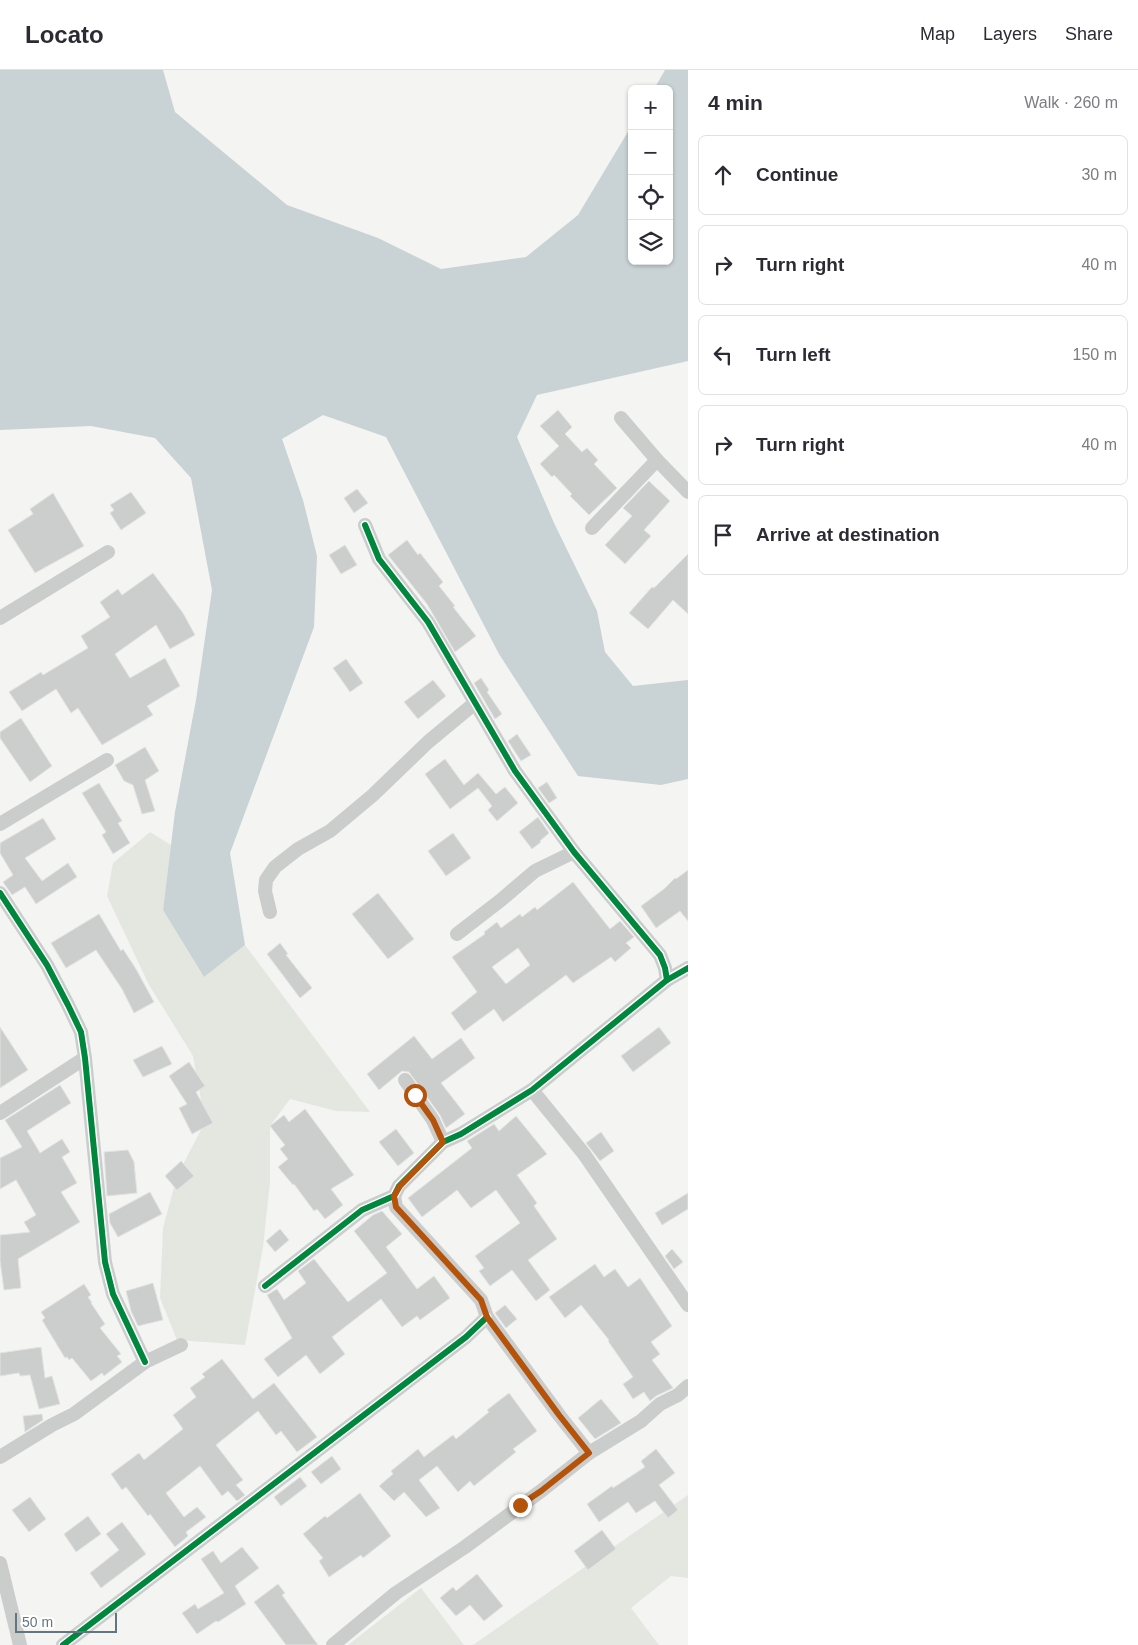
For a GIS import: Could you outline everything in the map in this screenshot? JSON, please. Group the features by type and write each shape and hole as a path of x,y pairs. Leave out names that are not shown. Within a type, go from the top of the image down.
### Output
{"street":[{"path":"621,418 657,460 688,492"},
{"path":"592,528 657,460"},
{"path":"365,525 379,559 428,622 515,771 574,852 660,955 667,980"},
{"path":"0,618 108,552"},
{"path":"270,912 265,892 266,880 275,868 298,849 330,831 373,795 428,742 475,703"},
{"path":"0,824 107,760"},
{"path":"457,934 502,900 535,871 574,852"},
{"path":"0,893 24,928 55,981 81,1032 104,1262 113,1294 145,1362"},
{"path":"265,1286 362,1210 394,1196 400,1186 443,1142 461,1134 532,1090 667,980 688,968"},
{"path":"0,1113 85,1058"},
{"path":"405,1080 433,1120 443,1142"},
{"path":"532,1090 584,1154 688,1305"},
{"path":"394,1196 396,1207 481,1300 487,1317 589,1453"},
{"path":"64,1645 466,1337 487,1317"},
{"path":"0,1457 74,1414 145,1362 181,1346"},
{"path":"333,1645 396,1593 465,1547 589,1453 641,1421 660,1404 678,1395 688,1386"},
{"path":"0,1564 20,1645"}],"shaded area":[{"path":"0,70 163,70 175,112 287,205 378,238 441,269 526,257 578,215 628,132 628,265 673,265 673,85 656,85 665,70 688,70 688,361 537,395 517,437 554,523 597,611 605,652 633,686 688,680 688,779 661,785 578,776 499,654 386,437 323,415 282,439 303,500 317,556 314,627 230,853 245,945 204,977 163,910 175,812 196,700 212,590 191,478 155,438 91,426 0,430"},
{"path":"150,832 171,845 163,910 204,977 245,945 370,1112 336,1111 290,1099 270,1126 270,1182 263,1247 245,1345 177,1340 160,1298 163,1228 177,1176 205,1122 193,1056 149,985 107,896 113,863"},
{"path":"688,1495 688,1578 671,1576 631,1608 659,1645 473,1645"},
{"path":"421,1588 464,1645 348,1645"}],"building":[{"path":"558,410 572,427 565,434 582,452 587,448 598,460 594,464 617,488 589,515 570,496 572,494 554,475 552,477 540,464 559,446 540,426"},
{"path":"649,481 670,501 644,530 651,536 625,564 605,545 632,516 623,508"},
{"path":"357,489 368,503 354,513 344,498"},
{"path":"131,492 146,513 121,530 110,513 114,510 110,505"},
{"path":"53,493 84,546 35,573 8,530 33,514 30,509"},
{"path":"407,540 443,582 439,586 476,636 455,652 427,604 388,555"},
{"path":"345,545 357,565 341,574 329,555"},
{"path":"688,554 688,614 673,600 648,629 629,613 652,587 654,588"},
{"path":"153,573 183,613 195,635 170,649 156,625 115,654 130,678 165,658 180,686 147,706 153,715 102,745 78,708 71,713 56,689 22,711 9,692 41,672 43,675 88,648 81,636 110,617 100,602 118,589 122,595"},
{"path":"346,659 363,683 350,692 333,668"},
{"path":"481,678 489,690 487,692 502,714 495,719 474,683"},
{"path":"433,680 446,696 418,719 404,702"},
{"path":"21,718 52,766 30,782 0,738 0,732"},
{"path":"517,734 531,755 521,761 508,741"},
{"path":"145,747 159,771 145,780 155,811 142,814 133,785 124,781 115,765"},
{"path":"445,759 464,785 478,773 496,794 505,787 518,803 497,821 488,810 492,806 478,788 450,809 425,774"},
{"path":"547,782 557,798 549,803 538,788"},
{"path":"99,783 122,821 118,823 130,843 113,854 102,835 106,832 82,793"},
{"path":"538,817 549,833 532,849 519,832"},
{"path":"43,818 56,839 25,858 42,881 68,863 77,877 36,904 25,887 12,895 3,882 13,875 0,853 0,843"},
{"path":"453,833 471,858 446,876 428,851"},
{"path":"688,870 688,921 680,911 656,928 641,906 675,878"},
{"path":"573,882 610,929 620,921 634,937 626,943 631,948 615,962 611,957 573,983 566,975 503,1022 494,1009 464,1031 451,1013 477,992 452,957 485,934 484,932 497,922 501,928 520,914 522,917 535,907 537,910","holes":["518,948 530,965 506,984 492,967"]},
{"path":"378,893 414,939 388,959 352,914"},
{"path":"99,914 121,951 123,949 136,969 154,1002 134,1013 122,989 96,950 66,968 51,943"},
{"path":"280,943 288,954 286,955 312,988 300,998 267,954"},
{"path":"0,1027 28,1070 0,1088"},
{"path":"659,1027 671,1043 633,1072 621,1056"},
{"path":"414,1036 432,1059 461,1038 475,1058 441,1083 465,1114 446,1128 440,1115 409,1072 402,1071 379,1090 367,1074"},
{"path":"162,1046 172,1064 143,1077 133,1060"},
{"path":"189,1062 205,1086 196,1092 213,1123 192,1134 179,1108 187,1104 169,1076"},
{"path":"60,1085 71,1103 27,1131 40,1153 62,1139 70,1152 62,1157 77,1183 61,1192 80,1222 18,1259 21,1288 4,1290 0,1261 0,1235 30,1232 24,1222 36,1215 16,1180 0,1189 0,1158 22,1147 5,1120"},
{"path":"305,1109 354,1175 331,1189 343,1205 325,1219 317,1209 314,1211 294,1184 278,1167 288,1159 280,1149 285,1145 270,1126 284,1115 289,1122"},
{"path":"516,1116 547,1154 517,1175 537,1203 534,1206 557,1239 528,1260 550,1290 536,1301 512,1270 490,1286 479,1271 484,1268 475,1256 520,1223 496,1190 471,1208 457,1190 422,1217 408,1198 472,1148 467,1141 494,1124 499,1131"},
{"path":"396,1129 414,1153 398,1166 379,1142"},
{"path":"601,1132 614,1151 600,1161 586,1143"},
{"path":"128,1150 134,1162 137,1193 107,1196 104,1152"},
{"path":"181,1161 194,1176 177,1190 165,1176"},
{"path":"150,1192 162,1214 118,1237 110,1223 109,1214"},
{"path":"688,1193 688,1209 662,1225 655,1213"},
{"path":"382,1211 402,1234 386,1247 417,1289 434,1276 450,1298 420,1320 417,1316 402,1327 381,1299 332,1337 345,1354 320,1374 306,1355 278,1377 264,1359 292,1338 267,1295 277,1289 284,1300 306,1283 298,1271 314,1259 348,1302 387,1273 354,1231 373,1215"},
{"path":"280,1229 289,1240 275,1252 266,1241"},
{"path":"672,1249 683,1262 674,1269 665,1256"},
{"path":"595,1264 604,1277 615,1269 628,1287 640,1278 672,1326 651,1342 660,1354 652,1360 673,1388 650,1401 644,1392 633,1399 623,1384 633,1377 609,1340 581,1305 565,1318 549,1297"},
{"path":"153,1283 163,1320 138,1326 131,1311 126,1291"},
{"path":"84,1284 91,1295 88,1297 91,1303 105,1324 100,1328 121,1354 117,1356 122,1362 104,1376 102,1373 91,1381 72,1358 69,1360 67,1357 65,1358 42,1320 45,1318 41,1312"},
{"path":"505,1305 517,1319 506,1328 495,1313"},
{"path":"41,1347 45,1378 52,1376 60,1404 39,1409 30,1375 20,1376 19,1373 0,1376 0,1353"},
{"path":"222,1359 253,1399 274,1383 317,1437 297,1452 281,1431 276,1435 258,1411 216,1445 243,1480 236,1485 245,1495 237,1501 228,1491 222,1496 200,1466 166,1493 184,1517 197,1507 206,1517 186,1532 188,1536 175,1547 150,1514 148,1516 126,1487 122,1490 111,1474 139,1453 144,1460 183,1429 173,1415 196,1397 190,1388 205,1377 202,1374"},
{"path":"509,1393 537,1431 513,1449 516,1452 474,1486 470,1481 458,1492 437,1466 419,1480 440,1508 426,1517 404,1492 394,1501 379,1486 393,1474 391,1471 418,1449 424,1457 453,1435 456,1439 489,1412 487,1410"},
{"path":"601,1399 621,1423 595,1439 578,1418"},
{"path":"42,1414 43,1420 25,1432 23,1416"},
{"path":"656,1449 675,1473 659,1485 678,1510 668,1518 655,1501 636,1513 628,1502 599,1522 587,1504 612,1486 613,1488 645,1467 641,1461"},
{"path":"332,1456 341,1469 321,1484 311,1472"},
{"path":"300,1477 307,1486 281,1506 274,1497"},
{"path":"360,1493 391,1536 363,1558 361,1555 329,1577 319,1561 323,1558 303,1534 325,1516 327,1518"},
{"path":"30,1497 46,1519 29,1532 12,1510"},
{"path":"88,1516 101,1534 76,1552 64,1534"},
{"path":"122,1522 146,1554 101,1588 90,1573 119,1550 106,1534"},
{"path":"602,1530 616,1549 588,1570 574,1551"},
{"path":"242,1547 259,1568 235,1586 246,1604 197,1634 182,1613 195,1604 198,1609 224,1593 201,1559 213,1551 221,1563"},
{"path":"477,1574 503,1606 484,1621 470,1605 456,1616 440,1598 453,1587 456,1591"},
{"path":"278,1584 285,1593 282,1595 318,1645 286,1645 254,1602"}],"cycle path":[{"path":"365,525 379,559 428,622 515,771 574,852 660,955 667,980"},
{"path":"0,893 47,965 81,1032 105,1262 113,1294 145,1362"},
{"path":"265,1286 362,1210 394,1196 399,1186 443,1142 461,1134 532,1090 667,980 688,968"},
{"path":"63,1645 466,1337 487,1317"}],"route":[{"path":"415,1095 433,1120 443,1142 400,1186 394,1196 396,1207 481,1300 487,1317 589,1453 520,1505"}]}
